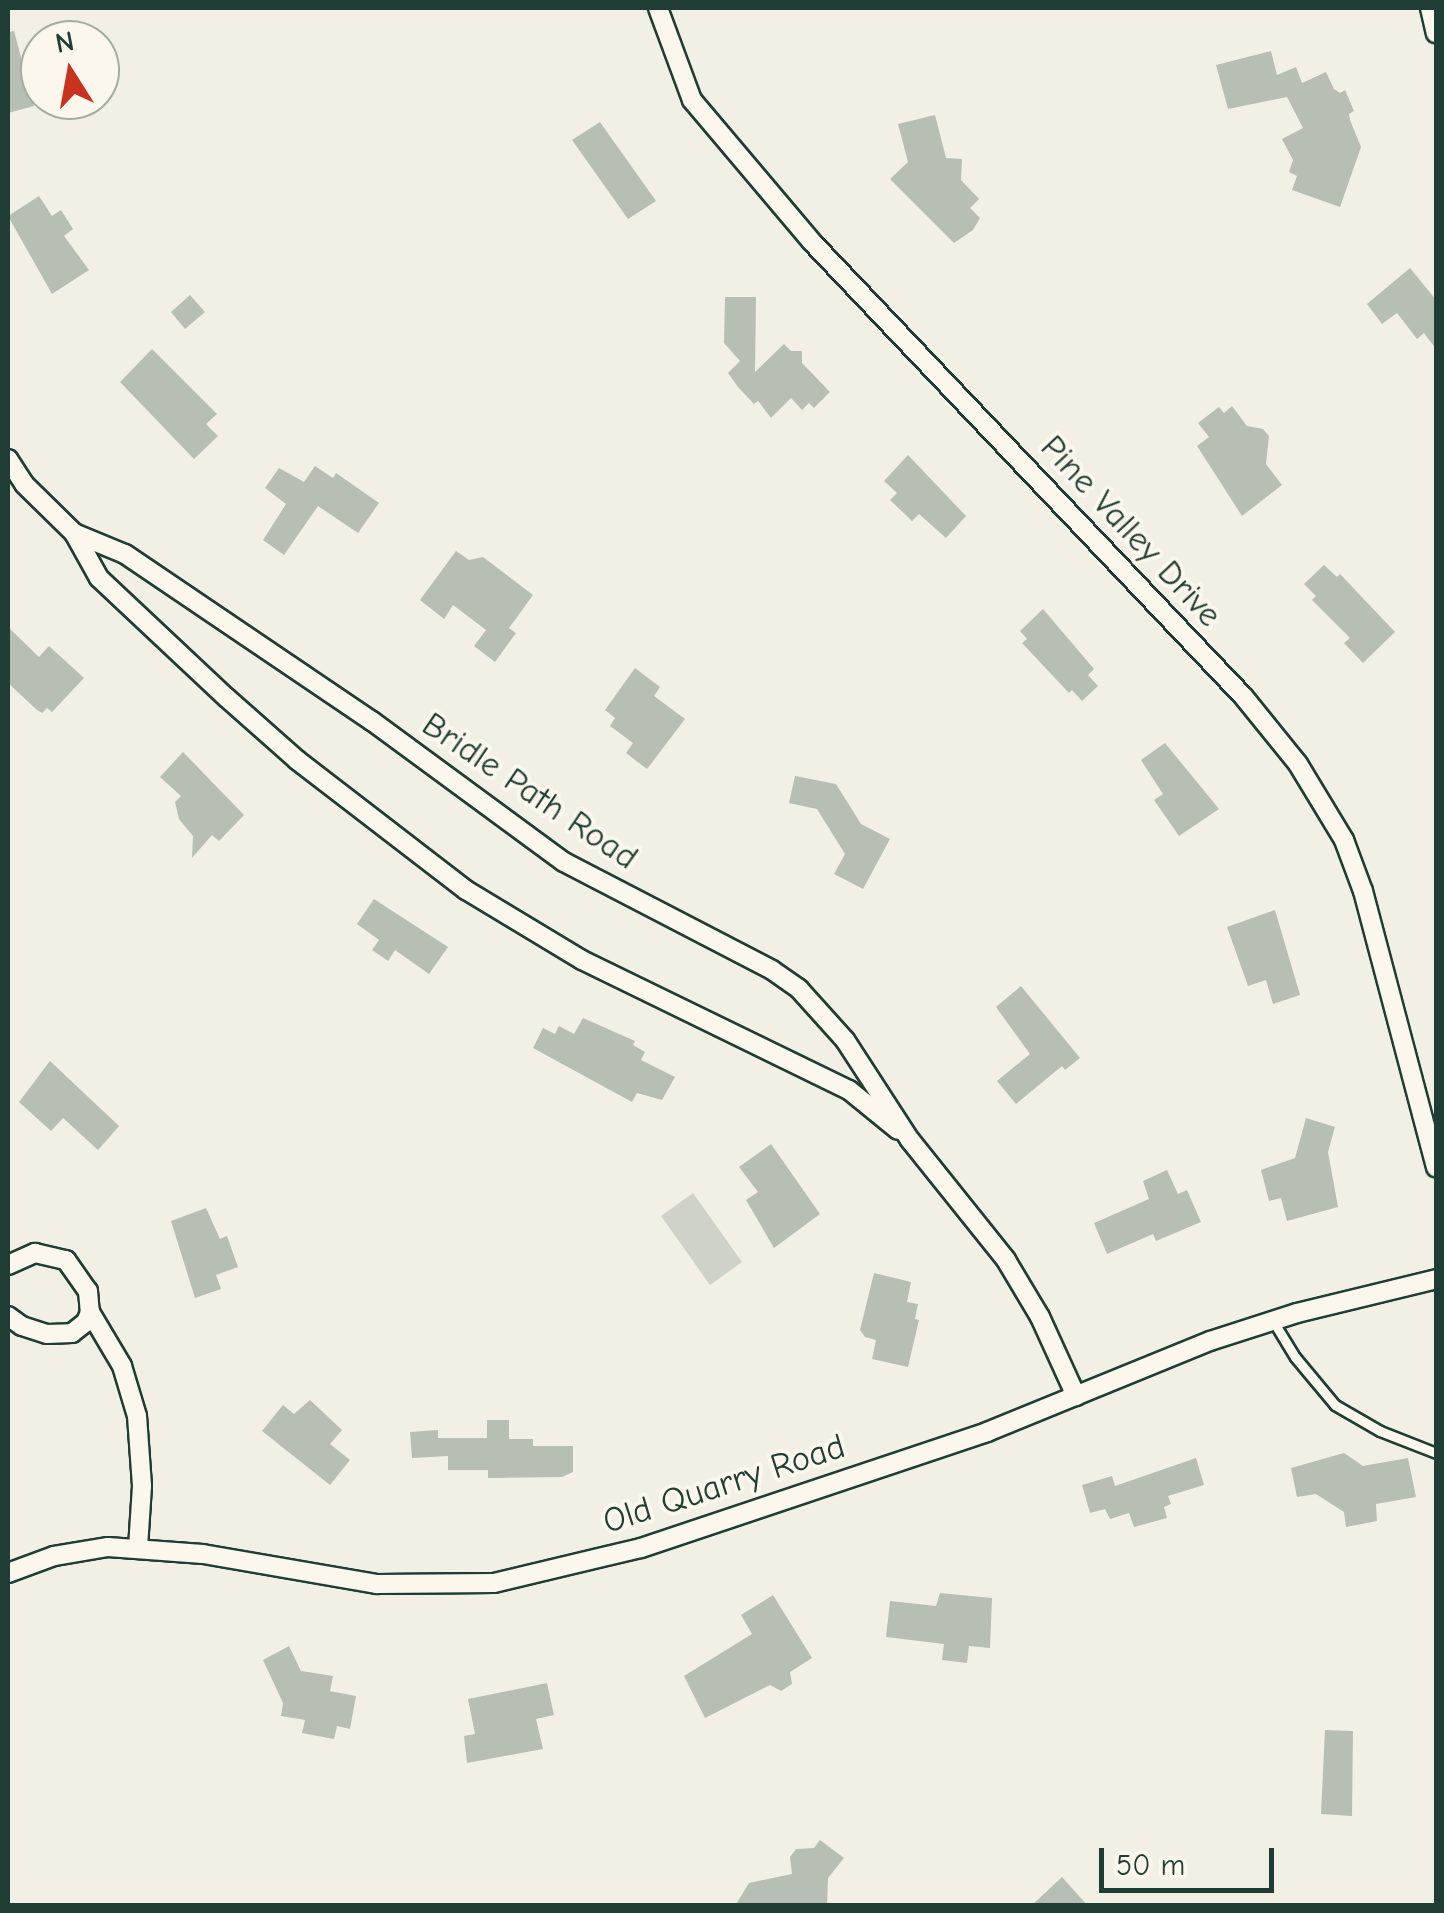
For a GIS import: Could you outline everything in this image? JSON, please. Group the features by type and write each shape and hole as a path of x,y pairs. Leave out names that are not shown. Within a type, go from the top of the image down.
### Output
{"street":[{"name":"Pine Valley Drive","path":"658,8 692,100 781,206 1242,696 1298,764 1344,840 1363,892 1436,1168"},
{"path":"1430,8 1436,32"},
{"name":"Bridle Path Road","path":"11,472 74,533 100,578 226,698 296,760 466,890 582,960 849,1090 910,1140"},
{"name":"Bridle Path Road","path":"74,533 140,564 372,721 564,862 786,979 824,1012 846,1040 910,1140 1006,1260 1040,1317 1076,1396"},
{"path":"8,1265 35,1253 66,1260 88,1291 90,1312 122,1366 138,1416 142,1486 138,1548"},
{"name":"Old Quarry Road","path":"8,1573 54,1556 108,1547 138,1548 378,1584 494,1583 641,1548 987,1432 1273,1321 1436,1278"},
{"path":"8,1316 22,1326 47,1334 72,1333 86,1322 90,1312"}],"lane":[{"path":"1273,1321 1295,1357 1335,1406 1380,1431 1436,1452"}],"shaded area":[{"path":"693,1193 742,1262 710,1285 661,1216"}],"building":[{"path":"14,31 20,54 20,110 8,113 8,32"},
{"path":"1271,51 1277,75 1296,67 1302,83 1326,72 1334,89 1340,93 1345,90 1354,111 1349,114 1350,120 1361,147 1340,207 1292,190 1297,176 1289,172 1293,160 1282,139 1303,128 1287,97 1228,109 1216,65"},
{"path":"935,115 946,158 962,159 961,180 979,199 970,208 980,218 973,230 954,243 890,179 908,162 898,124"},
{"path":"600,122 656,201 628,219 572,140"},
{"path":"39,196 52,216 61,210 73,229 64,236 89,270 52,294 8,216"},
{"path":"1410,268 1436,300 1436,349 1424,333 1417,339 1397,313 1382,324 1367,304"},
{"path":"190,295 205,312 185,329 171,312"},
{"path":"725,297 756,297 755,372 784,344 791,351 802,351 802,363 830,392 814,408 809,403 802,410 791,398 771,418 758,401 754,404 738,387 728,373 740,361 724,343"},
{"path":"152,349 217,414 206,424 218,436 194,459 120,382"},
{"path":"1232,406 1247,426 1263,429 1269,436 1266,464 1282,485 1242,516 1197,446 1209,437 1198,423 1219,407 1224,413"},
{"path":"908,455 966,516 946,538 919,514 912,521 890,500 897,493 884,481"},
{"path":"315,466 333,478 336,473 379,503 358,533 318,506 284,555 263,540 286,504 265,488 279,468 304,482"},
{"path":"456,551 469,560 483,557 533,595 509,628 516,633 495,662 474,646 486,630 453,605 444,619 420,600"},
{"path":"1324,565 1337,577 1340,574 1395,632 1363,663 1344,643 1350,638 1312,600 1316,596 1304,584"},
{"path":"1043,609 1094,669 1088,675 1098,686 1082,701 1072,690 1069,693 1022,643 1027,639 1020,631"},
{"path":"8,627 39,657 49,646 84,678 52,712 47,708 42,713 37,710 8,683"},
{"path":"635,668 660,687 654,696 685,719 647,769 626,753 633,743 610,726 615,718 605,710"},
{"path":"1165,743 1219,809 1179,836 1154,800 1163,794 1141,760"},
{"path":"183,752 244,815 219,841 212,835 192,858 193,836 179,819 175,802 181,796 160,777"},
{"path":"795,776 836,784 861,824 890,839 863,889 834,874 845,854 817,809 789,803"},
{"path":"374,899 448,947 429,974 395,950 388,961 372,950 379,940 357,924"},
{"path":"1275,910 1300,995 1273,1004 1266,980 1248,986 1227,927"},
{"path":"1021,986 1080,1058 1065,1070 1062,1066 1016,1104 997,1081 1030,1054 996,1007"},
{"path":"583,1018 635,1041 633,1045 645,1052 641,1060 675,1077 662,1100 637,1093 632,1102 533,1048 543,1028 555,1034 559,1026 574,1034"},
{"path":"50,1061 119,1126 98,1150 63,1118 51,1131 19,1102"},
{"path":"1306,1118 1335,1127 1328,1152 1338,1207 1287,1221 1281,1198 1269,1201 1261,1170 1295,1158"},
{"path":"771,1144 820,1214 774,1248 746,1200 758,1192 739,1167"},
{"path":"1167,1170 1178,1194 1187,1190 1201,1222 1156,1241 1153,1234 1107,1254 1094,1223 1149,1199 1143,1181"},
{"path":"206,1208 220,1239 227,1236 238,1267 216,1275 221,1289 195,1298 171,1221"},
{"path":"874,1273 911,1282 907,1302 918,1304 915,1319 919,1320 908,1367 872,1359 876,1340 865,1337 860,1330"},
{"path":"310,1400 342,1430 330,1444 350,1460 330,1485 262,1431 283,1405 294,1414"},
{"path":"487,1420 509,1420 509,1439 533,1439 533,1446 573,1446 573,1472 562,1477 488,1478 488,1470 448,1470 448,1456 412,1458 410,1432 438,1430 438,1438 487,1438"},
{"path":"1344,1453 1363,1466 1408,1458 1416,1497 1376,1504 1377,1521 1346,1527 1344,1512 1316,1494 1297,1497 1291,1468"},
{"path":"1196,1458 1204,1485 1168,1496 1171,1504 1164,1507 1167,1518 1134,1527 1129,1513 1110,1519 1105,1509 1090,1513 1082,1485 1112,1476 1115,1486"},
{"path":"940,1593 992,1598 990,1648 969,1646 967,1663 942,1660 944,1644 886,1637 890,1601 936,1606"},
{"path":"773,1595 812,1658 790,1672 792,1684 781,1691 770,1685 705,1718 684,1676 752,1634 741,1615"},
{"path":"289,1646 301,1671 333,1676 330,1691 356,1696 350,1729 337,1726 334,1739 302,1733 305,1720 281,1716 283,1703 263,1660"},
{"path":"547,1683 554,1715 536,1719 543,1749 467,1763 464,1736 475,1734 468,1699"},
{"path":"1325,1730 1353,1731 1352,1816 1321,1814"},
{"path":"820,1840 844,1858 828,1878 827,1906 735,1906 749,1883 792,1874 790,1857 796,1849 814,1848"},
{"path":"1062,1877 1088,1906 1031,1906"}]}
